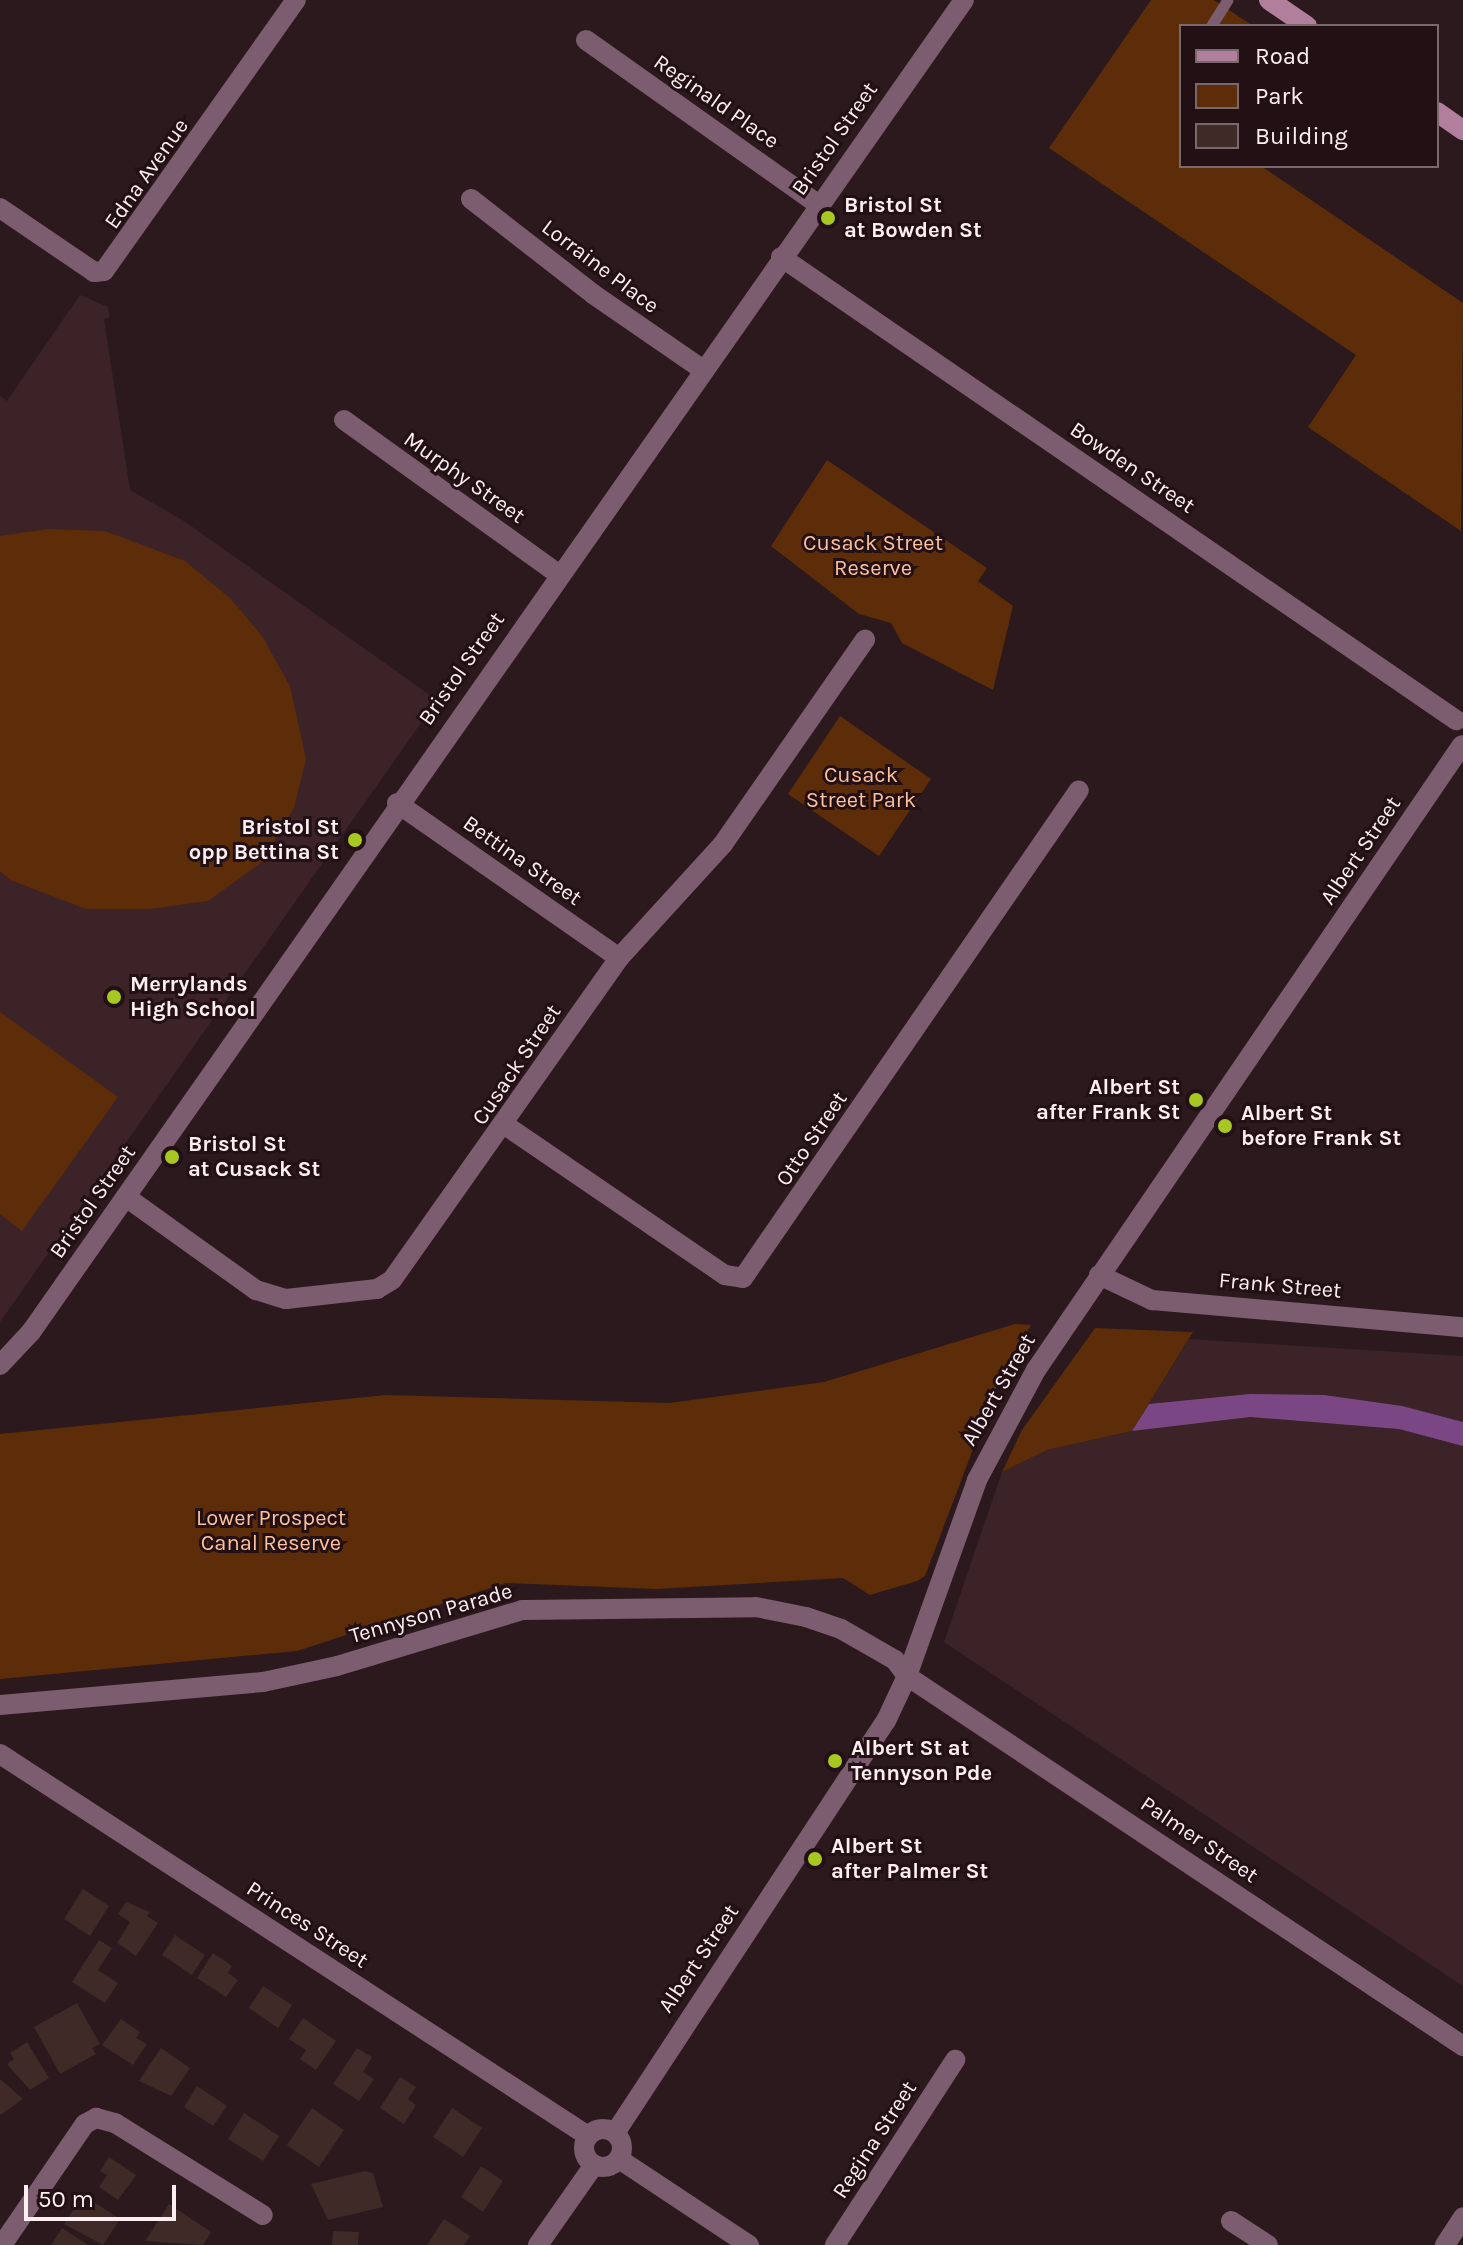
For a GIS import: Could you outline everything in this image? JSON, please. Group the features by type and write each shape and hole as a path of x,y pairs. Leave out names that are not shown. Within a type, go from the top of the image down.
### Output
{"main road":[{"path":"1269,0 1304,24"},
{"path":"1439,113 1463,130"}],"street":[{"name":"Edna Avenue","path":"0,208 94,272 104,271 114,264 296,0"},
{"name":"Bristol Street","path":"0,1365 31,1332 397,803 964,0"},
{"name":"Reginald Place","path":"586,40 818,204"},
{"name":"Lorraine Place","path":"471,199 593,294 703,370"},
{"name":"Bowden Street","path":"781,257 1460,716"},
{"name":"Murphy Street","path":"344,420 558,574"},
{"name":"Cusack Street","path":"126,1197 256,1290 286,1299 377,1289 392,1280 505,1125 619,958 723,844 865,640"},
{"path":"1460,716 1454,734 1462,746"},
{"name":"Albert Street","path":"615,2133 886,1721 907,1676 977,1480 999,1432 1099,1275 1462,746"},
{"name":"Otto Street","path":"505,1125 725,1275 743,1278 1079,790"},
{"name":"Bettina Street","path":"397,803 619,958"},
{"name":"Frank Street","path":"1099,1275 1152,1300 1463,1327"},
{"name":"Tennyson Parade","path":"0,1705 263,1682 337,1666 522,1610 756,1607 841,1629 895,1660 907,1676"},
{"name":"Palmer Street","path":"907,1676 1463,2046"},
{"name":"Princes Street","path":"0,1754 588,2136"},
{"name":"Regina Street","path":"835,2245 955,2060"},
{"path":"2,2245 85,2124 96,2118 115,2123 263,2215"},
{"path":"599,2129 615,2133 622,2146 619,2159 608,2166 594,2165 585,2155 588,2136 599,2129"},
{"path":"619,2159 749,2245"},
{"path":"538,2245 594,2165"},
{"path":"1445,2245 1463,2217"},
{"path":"1231,2221 1268,2245"}],"lane":[{"path":"1212,24 1227,0"}],"shaded area":[{"name":"Merrylands High School","path":"80,295 108,307 110,317 104,319 130,490 184,521 437,700 0,1322 0,396 7,401"},
{"path":"1189,1339 1463,1356 1463,1986 944,1642 1002,1472 1047,1450 1132,1431"},
{"path":"1250,1394 1324,1395 1402,1406 1463,1422 1463,1446 1399,1429 1250,1417 1132,1431 1149,1404"}],"green space":[{"path":"1151,0 1214,0 1250,24 1179,24 1179,168 1264,168 1463,303 1461,531 1308,427 1356,355 1049,148"},
{"name":"Cusack Street Reserve","path":"827,460 987,568 978,581 1013,606 993,690 902,643 891,623 859,614 771,546"},
{"path":"48,529 105,531 185,561 231,599 262,636 290,686 306,759 294,808 261,863 208,901 150,909 86,909 10,880 0,871 0,536"},
{"name":"Cusack Street Park","path":"840,716 931,779 879,856 788,794"},
{"path":"0,1012 118,1097 22,1231 0,1214"},
{"name":"Lower Prospect Canal Reserve","path":"1015,1324 1031,1325 1003,1370 925,1576 917,1581 870,1595 843,1578 656,1589 506,1583 297,1651 0,1679 0,1434 386,1395 669,1403 824,1382"},
{"path":"1095,1328 1193,1332 1132,1431 1047,1450 1002,1472 1022,1430"}],"building":[{"path":"83,1889 109,1906 90,1936 64,1919"},
{"path":"126,1902 150,1912 147,1916 158,1923 136,1956 117,1943 130,1922 118,1914"},
{"path":"175,1935 205,1955 192,1975 162,1955"},
{"path":"99,1940 112,1948 98,1970 118,1983 105,2003 72,1982"},
{"path":"213,1953 232,1966 228,1973 238,1980 226,1997 197,1978"},
{"path":"263,1986 292,2005 278,2028 249,2008"},
{"path":"77,2003 100,2044 92,2048 96,2054 60,2074 34,2027"},
{"path":"303,2018 336,2041 316,2070 300,2059 306,2050 289,2039"},
{"path":"121,2019 140,2032 136,2038 147,2044 133,2065 102,2045"},
{"path":"27,2042 49,2078 30,2090 7,2064 14,2059 10,2053"},
{"path":"161,2048 190,2068 171,2096 139,2081"},
{"path":"357,2048 372,2057 363,2072 374,2079 359,2101 333,2084"},
{"path":"400,2077 416,2087 408,2099 416,2105 404,2124 380,2108"},
{"path":"0,2079 23,2099 2,2114 0,2114"},
{"path":"197,2086 227,2106 213,2126 184,2107"},
{"path":"312,2108 344,2130 319,2167 287,2145"},
{"path":"452,2108 482,2128 463,2157 433,2137"},
{"path":"244,2113 279,2136 263,2161 228,2139"},
{"path":"109,2157 136,2175 118,2200 99,2187 107,2175 100,2171"},
{"path":"481,2166 503,2181 483,2212 461,2197"},
{"path":"365,2171 373,2173 383,2207 328,2220 311,2184"},
{"path":"83,2195 120,2219 103,2245 64,2224"},
{"path":"169,2204 211,2232 203,2245 145,2241"},
{"path":"444,2219 470,2236 464,2245 427,2245"},
{"path":"62,2228 88,2245 51,2245"},
{"path":"333,2231 359,2232 358,2245 332,2245"}],"place":[{"name":"Bristol St at Bowden St","path":"828,218"},
{"name":"Bristol St opp Bettina St","path":"355,840"},
{"name":"Merrylands High School","path":"114,997"},
{"name":"Albert St after Frank St","path":"1196,1100"},
{"name":"Albert St before Frank St","path":"1225,1126"},
{"name":"Bristol St at Cusack St","path":"172,1157"},
{"name":"Albert St at Tennyson Pde","path":"835,1761"},
{"name":"Albert St after Palmer St","path":"815,1859"}]}
